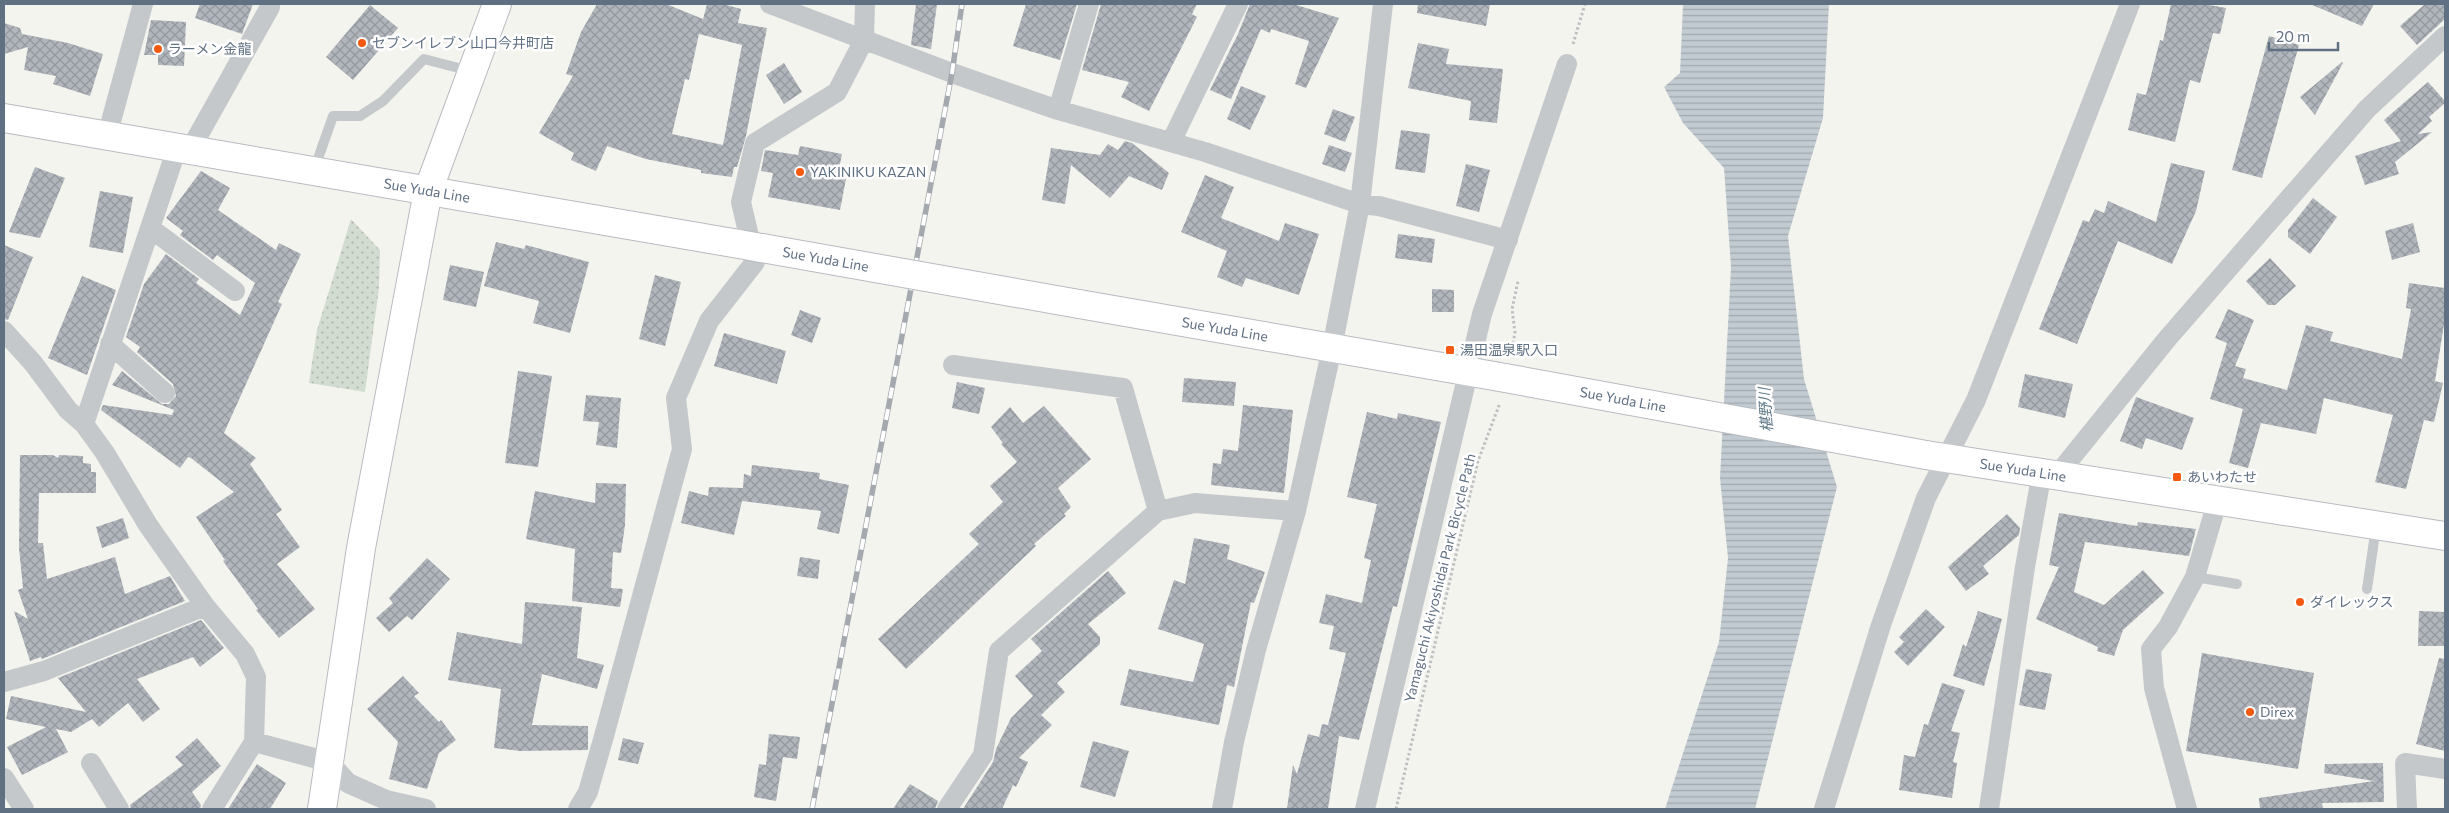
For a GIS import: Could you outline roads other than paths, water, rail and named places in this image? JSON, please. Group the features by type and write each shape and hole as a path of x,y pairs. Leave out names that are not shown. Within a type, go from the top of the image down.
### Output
{"main road":[{"path":"322,809 361,548 428,191 497,4"},
{"name":"Sue Yuda Line","path":"4,118 1494,376 1936,456 2445,536"}],"street":[{"path":"107,136 143,4"},
{"path":"770,4 1058,110 1170,142 1360,204 1379,206 1508,240"},
{"path":"578,809 588,792 682,448 676,398 708,321 755,262 741,202 755,143 837,92 864,40 865,4"},
{"path":"1058,110 1089,4"},
{"path":"1170,142 1238,4"},
{"path":"1222,809 1234,742 1256,650 1296,511 1332,348 1360,204 1384,4"},
{"path":"1824,809 1908,545 1926,498 1936,456 1976,400 2130,4"},
{"path":"84,424 150,228 183,149 270,7"},
{"path":"1989,809 2025,567 2050,473 2268,226 2367,109 2445,36"},
{"path":"1364,809 1494,376 1482,314 1567,64"},
{"path":"150,228 234,291"},
{"path":"4,331 33,363 68,410 84,424 106,452 148,525 205,606 246,654 256,677 254,742 212,809"},
{"path":"110,344 164,393"},
{"path":"953,365 1124,388 1158,511"},
{"path":"2187,809 2154,688 2151,649 2168,627 2195,577 2218,500"},
{"path":"946,809 983,755 999,652 1158,511 1195,503 1296,511"},
{"path":"4,682 44,671 205,606"},
{"path":"254,742 329,762 348,783 386,800 426,809"},
{"path":"91,763 119,809"},
{"path":"2406,809 2405,763 2445,769"},
{"path":"4,778 24,809"}],"lane":[{"path":"314,171 333,116 360,116 384,101 424,59 472,71"},
{"path":"2367,589 2376,526"},
{"path":"2195,577 2237,584"}],"water":[{"name":"椹野川","path":"1683,4 1829,4 1823,118 1788,236 1804,379 1837,487 1755,809 1665,809 1719,642 1728,558 1720,478 1731,267 1724,168 1683,123 1664,87 1680,73"}],"railway":[{"path":"812,809 952,73 962,4"}],"place":[{"name":"セブンイレブン山口今井町店","path":"362,43"},
{"name":"ラーメン金龍","path":"158,49"},
{"name":"YAKINIKU KAZAN","path":"800,172"},
{"name":"湯田温泉駅入口","path":"1450,350"},
{"name":"あいわたせ","path":"2177,477"},
{"name":"ダイレックス","path":"2300,602"},
{"name":"Direx","path":"2250,712"}]}
